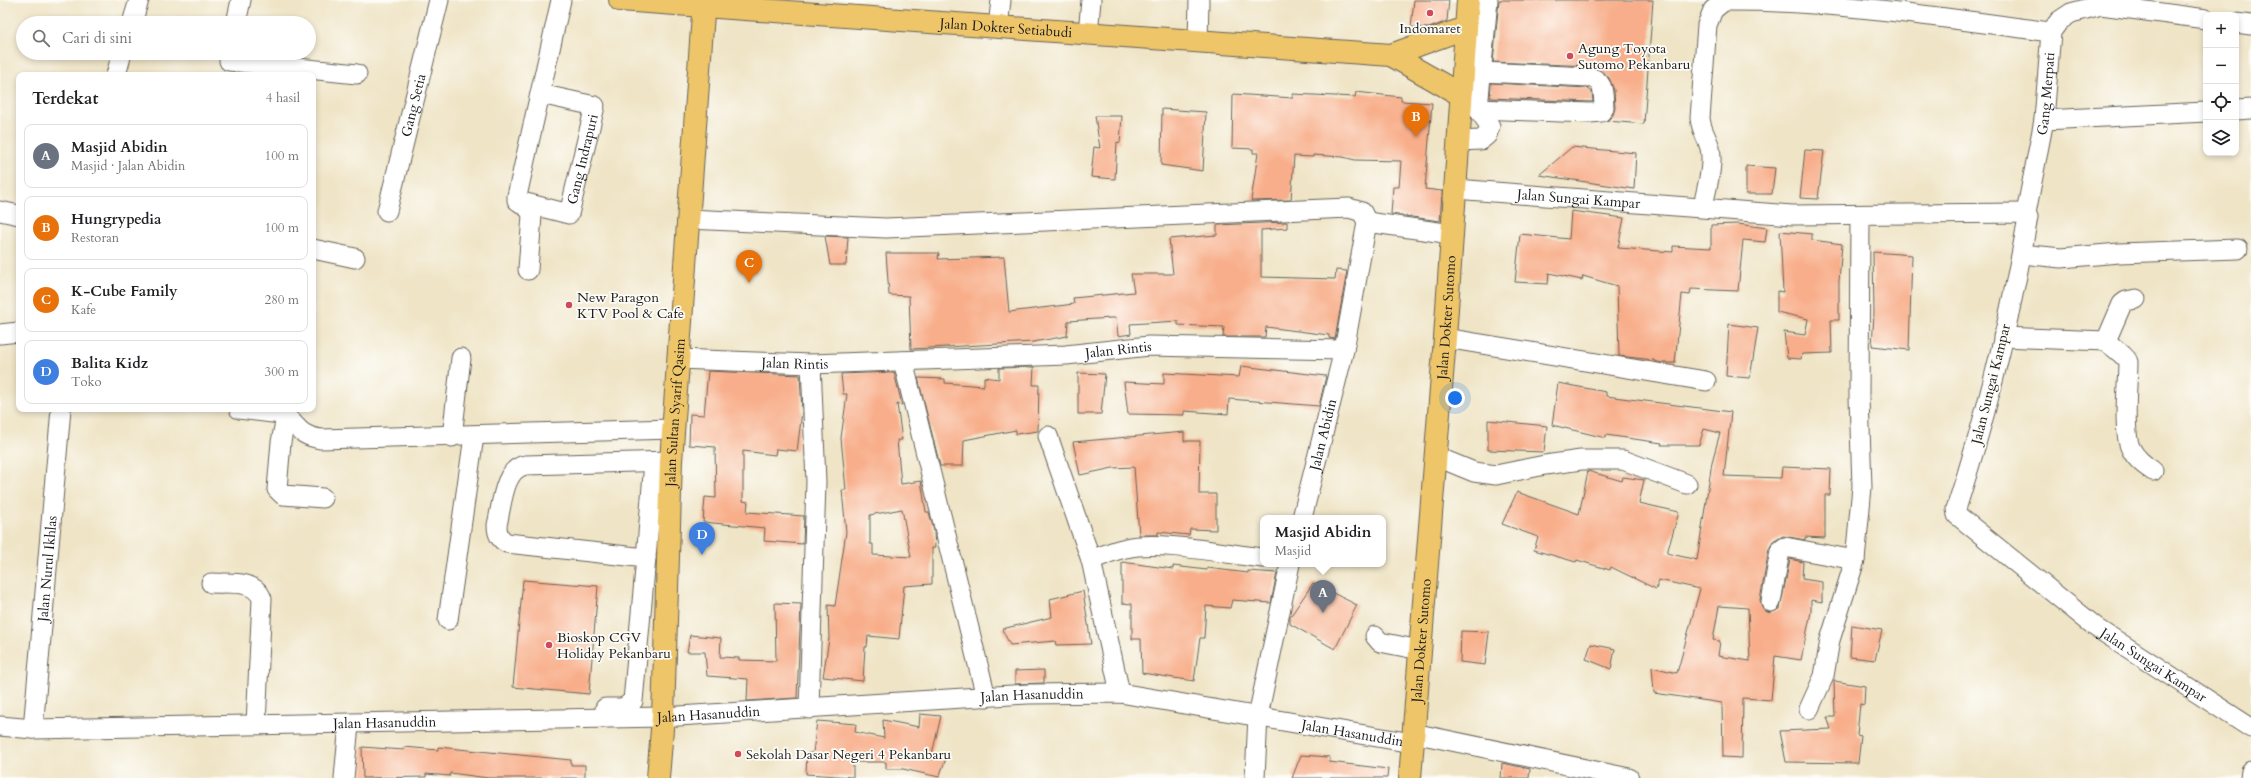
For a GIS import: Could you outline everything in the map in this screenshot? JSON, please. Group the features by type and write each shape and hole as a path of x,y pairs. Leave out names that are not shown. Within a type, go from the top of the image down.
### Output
{"main road":[{"name":"Jalan Dokter Setiabudi","path":"620,0 703,3 1088,34 1392,55 1465,28"},
{"name":"Jalan Dokter Sutomo","path":"1410,778 1445,338 1468,0"},
{"name":"Jalan Sultan Syarif Qasim","path":"658,778 663,717 662,461 673,429 703,3"},
{"name":"Jalan Dokter Setiabudi","path":"1392,55 1461,95"}],"street":[{"path":"134,16 139,0"},
{"path":"238,16 241,0"},
{"name":"Gang Setia","path":"387,211 439,0"},
{"path":"528,270 532,216 529,209 517,200 561,0"},
{"path":"998,27 1001,0"},
{"path":"1088,34 1091,0"},
{"path":"1198,42 1199,0"},
{"path":"1458,141 1481,140 1486,136 1490,126 1478,109 1488,0"},
{"path":"1703,207 1711,161 1710,147 1700,128 1707,25 1713,10 1724,0 1762,0 1907,13 2051,32"},
{"name":"Gang Merpati","path":"2026,213 2044,120 2051,32 2058,21 2072,13 2101,2 2203,19"},
{"path":"2239,23 2251,25"},
{"path":"117,72 120,60"},
{"path":"228,63 358,74"},
{"path":"1478,109 1590,113 1601,112 1604,108 1603,86 1598,80 1589,77 1481,72"},
{"name":"Gang Indrapuri","path":"517,200 569,214 595,106 540,94"},
{"path":"2239,110 2251,109"},
{"path":"2044,120 2203,112"},
{"name":"Jalan Sungai Kampar","path":"1455,189 1792,215 1860,216 2026,213 2028,217 2022,254 1983,418 1956,509 1957,515 2097,628 2251,728"},
{"path":"688,219 886,228 1349,208 1362,212 1367,222 1344,350"},
{"path":"0,211 16,214"},
{"path":"1809,709 1824,676 1830,640 1855,560 1862,487 1859,396 1860,216"},
{"path":"1367,222 1452,234"},
{"path":"2022,254 2061,258 2238,248"},
{"path":"316,250 355,258"},
{"path":"2106,341 2122,304 2126,301 2136,299"},
{"path":"0,334 16,332"},
{"path":"2003,337 2106,341 2115,351 2127,359 2127,426 2130,448 2139,461 2152,471"},
{"path":"1445,338 1706,381"},
{"name":"Jalan Rintis","path":"678,359 811,364 1066,355 1149,346 1344,350"},
{"name":"Jalan Abidin","path":"1303,515 1344,350"},
{"path":"452,436 461,358"},
{"path":"903,360 986,697"},
{"path":"809,709 816,482 811,364"},
{"name":"Jalan Nurul Ikhlas","path":"33,729 61,412"},
{"path":"272,412 283,413 303,434 321,439 474,436 673,429"},
{"path":"283,413 277,489 283,495 323,498"},
{"path":"448,620 474,436"},
{"path":"1048,436 1091,560 1120,693"},
{"path":"1435,456 1474,472 1496,475 1545,465 1581,460 1623,460 1687,484"},
{"path":"529,708 623,708 633,701 646,558 662,461 521,465 509,475 497,525 499,537 507,543 646,558"},
{"path":"1091,560 1126,548 1142,546 1163,546 1260,558"},
{"path":"1771,602 1780,551 1785,547 1855,560"},
{"path":"1255,778 1258,716 1289,567"},
{"path":"211,583 252,586 259,591 262,599 256,724"},
{"path":"1375,636 1380,642 1420,650"},
{"name":"Jalan Hasanuddin","path":"0,726 33,729 663,717 1028,694 1120,693 1258,716 1413,738 1629,778"},
{"path":"344,778 350,724"},
{"path":"2250,778 2251,771"}],"building":[{"name":"Indomaret","path":"1414,0 1449,0 1447,21 1429,28 1411,27"},
{"name":"Agung Toyota Sutomo Pekanbaru","path":"1499,0 1653,0 1644,124 1607,121 1613,115 1615,108 1614,90 1609,78 1598,69 1590,66 1493,62"},
{"path":"1491,83 1587,88 1592,92 1593,102 1490,98"},
{"path":"1356,92 1401,97 1401,101 1432,103 1425,189 1442,191 1440,221 1391,214 1393,187 1399,187 1401,161 1355,160 1343,157 1313,155 1313,157 1294,156 1291,200 1251,201 1258,153 1253,153 1253,149 1232,148 1233,94 1293,98 1293,94 1355,97"},
{"path":"1162,109 1206,112 1203,171 1161,165"},
{"path":"1095,116 1122,116 1120,143 1117,142 1115,179 1091,177 1094,147 1100,148"},
{"path":"1572,147 1636,153 1634,189 1539,175"},
{"path":"1805,150 1824,151 1818,199 1800,198"},
{"path":"1746,166 1775,168 1772,194 1746,194"},
{"path":"1571,211 1624,218 1618,248 1673,252 1673,246 1711,248 1711,225 1738,224 1767,228 1765,242 1743,240 1738,291 1691,289 1690,295 1682,294 1675,363 1662,363 1654,360 1619,356 1617,286 1583,276 1582,280 1549,273 1548,284 1515,282 1520,234 1569,239"},
{"path":"1287,222 1287,228 1261,230 1261,277 1335,279 1336,270 1347,271 1335,339 1329,338 1329,335 1266,327 1265,337 1223,337 1224,327 1178,325 1178,321 1130,324 1131,334 1118,336 1116,318 1111,318 1068,321 1067,336 1033,342 911,349 909,296 889,295 886,253 939,253 938,259 1004,257 1009,312 1074,304 1073,298 1134,292 1131,274 1173,274 1169,239 1217,235 1217,225"},
{"path":"1780,231 1812,234 1812,240 1842,244 1839,281 1839,320 1831,320 1832,353 1802,354 1801,359 1787,358 1784,332 1805,335 1808,319 1777,312 1777,291 1783,292"},
{"path":"825,236 848,237 846,265 830,265"},
{"path":"1873,252 1912,255 1909,350 1872,346 1874,313"},
{"path":"1729,324 1758,328 1750,378 1726,376"},
{"path":"1241,366 1326,376 1319,406 1229,399 1228,414 1184,411 1184,415 1128,414 1124,382 1164,384 1164,373 1239,377"},
{"path":"1034,367 1033,385 1039,385 1038,431 1016,434 1016,430 964,440 963,466 940,466 918,378 945,379 945,383 984,386 984,377 999,379 999,368"},
{"path":"708,371 800,375 802,412 797,451 776,449 775,455 743,451 743,501 748,502 747,512 804,516 803,544 764,541 765,528 703,522 705,497 716,498 715,447 689,445 690,414 704,415"},
{"path":"894,372 902,405 897,404 902,440 897,440 901,484 921,481 926,512 929,512 934,531 935,548 932,548 932,584 904,586 899,639 868,636 867,647 865,647 863,681 823,677 829,639 828,605 835,606 846,532 842,490 846,490 841,438 847,394 843,394 841,374","holes":["902,509 911,557 873,555 873,544 870,544 870,515"]},
{"path":"1078,373 1105,374 1101,414 1078,414"},
{"path":"1558,383 1606,392 1606,396 1731,412 1724,476 1781,478 1782,467 1831,469 1830,495 1825,495 1825,538 1805,537 1805,540 1783,536 1773,542 1769,549 1760,600 1764,610 1769,613 1780,609 1790,559 1803,562 1802,579 1822,582 1822,602 1811,600 1811,612 1801,660 1775,656 1771,700 1743,698 1742,758 1723,757 1722,703 1654,693 1652,667 1677,673 1700,589 1659,580 1656,589 1611,567 1610,570 1577,560 1576,562 1534,550 1538,537 1502,524 1517,492 1579,514 1588,471 1622,481 1623,477 1644,480 1639,503 1679,512 1667,553 1697,560 1712,462 1720,433 1704,429 1699,445 1661,445 1662,443 1606,435 1606,438 1552,425","holes":["1719,606 1748,608 1750,661 1718,656 1720,641 1713,640"]},
{"path":"1488,420 1547,426 1544,452 1488,450"},
{"path":"1184,432 1184,441 1200,441 1199,494 1216,494 1216,530 1190,529 1189,535 1158,532 1158,535 1139,535 1134,467 1113,468 1080,475 1073,442"},
{"path":"1122,562 1173,569 1173,566 1248,573 1248,571 1277,573 1271,603 1232,600 1230,608 1206,606 1204,638 1200,638 1194,681 1142,673 1141,639 1132,639 1132,604 1122,603"},
{"path":"523,580 598,586 589,694 513,687"},
{"path":"1313,583 1357,605 1335,649 1290,624 1290,617"},
{"path":"1083,591 1091,644 1056,645 1055,641 1010,645 1002,629 1052,617 1050,599"},
{"path":"775,603 801,604 797,698 747,701 748,679 707,676 705,652 687,652 690,635 721,638 720,657 739,658 739,660 776,661"},
{"path":"1852,625 1882,630 1875,660 1850,657"},
{"path":"1461,631 1489,632 1485,665 1460,662"},
{"path":"1591,644 1615,649 1611,669 1586,659"},
{"path":"1044,670 1044,683 1015,684 1015,671"},
{"path":"1834,681 1865,686 1864,705 1860,704 1857,735 1861,736 1858,763 1786,762 1780,731 1831,729 1827,717 1835,717"},
{"path":"920,714 941,716 932,754 947,756 939,777 903,769 886,769 886,762 853,762 853,777 806,774 807,753 813,753 817,721 856,724 855,732 884,738 883,720 919,727"},
{"path":"362,747 404,750 404,747 438,750 438,747 571,760 571,765 585,765 585,778 488,778 450,773 450,776 426,774 426,777 363,778"},
{"path":"1301,755 1330,757 1329,762 1388,769 1387,778 1292,778"},
{"path":"1502,763 1530,769 1529,778 1501,778"}],"place":[{"name":"Indomaret","path":"1430,13"},
{"name":"Agung Toyota Sutomo Pekanbaru","path":"1570,56"},
{"name":"Hungrypedia","path":"1416,137"},
{"name":"K-Cube Family","path":"749,283"},
{"name":"New Paragon KTV Pool & Cafe","path":"569,305"},
{"name":"Balita Kidz","path":"702,555"},
{"name":"Masjid Abidin","path":"1323,613"},
{"name":"Bioskop CGV Holiday Pekanbaru","path":"549,645"},
{"name":"Sekolah Dasar Negeri 4 Pekanbaru","path":"738,754"}]}
